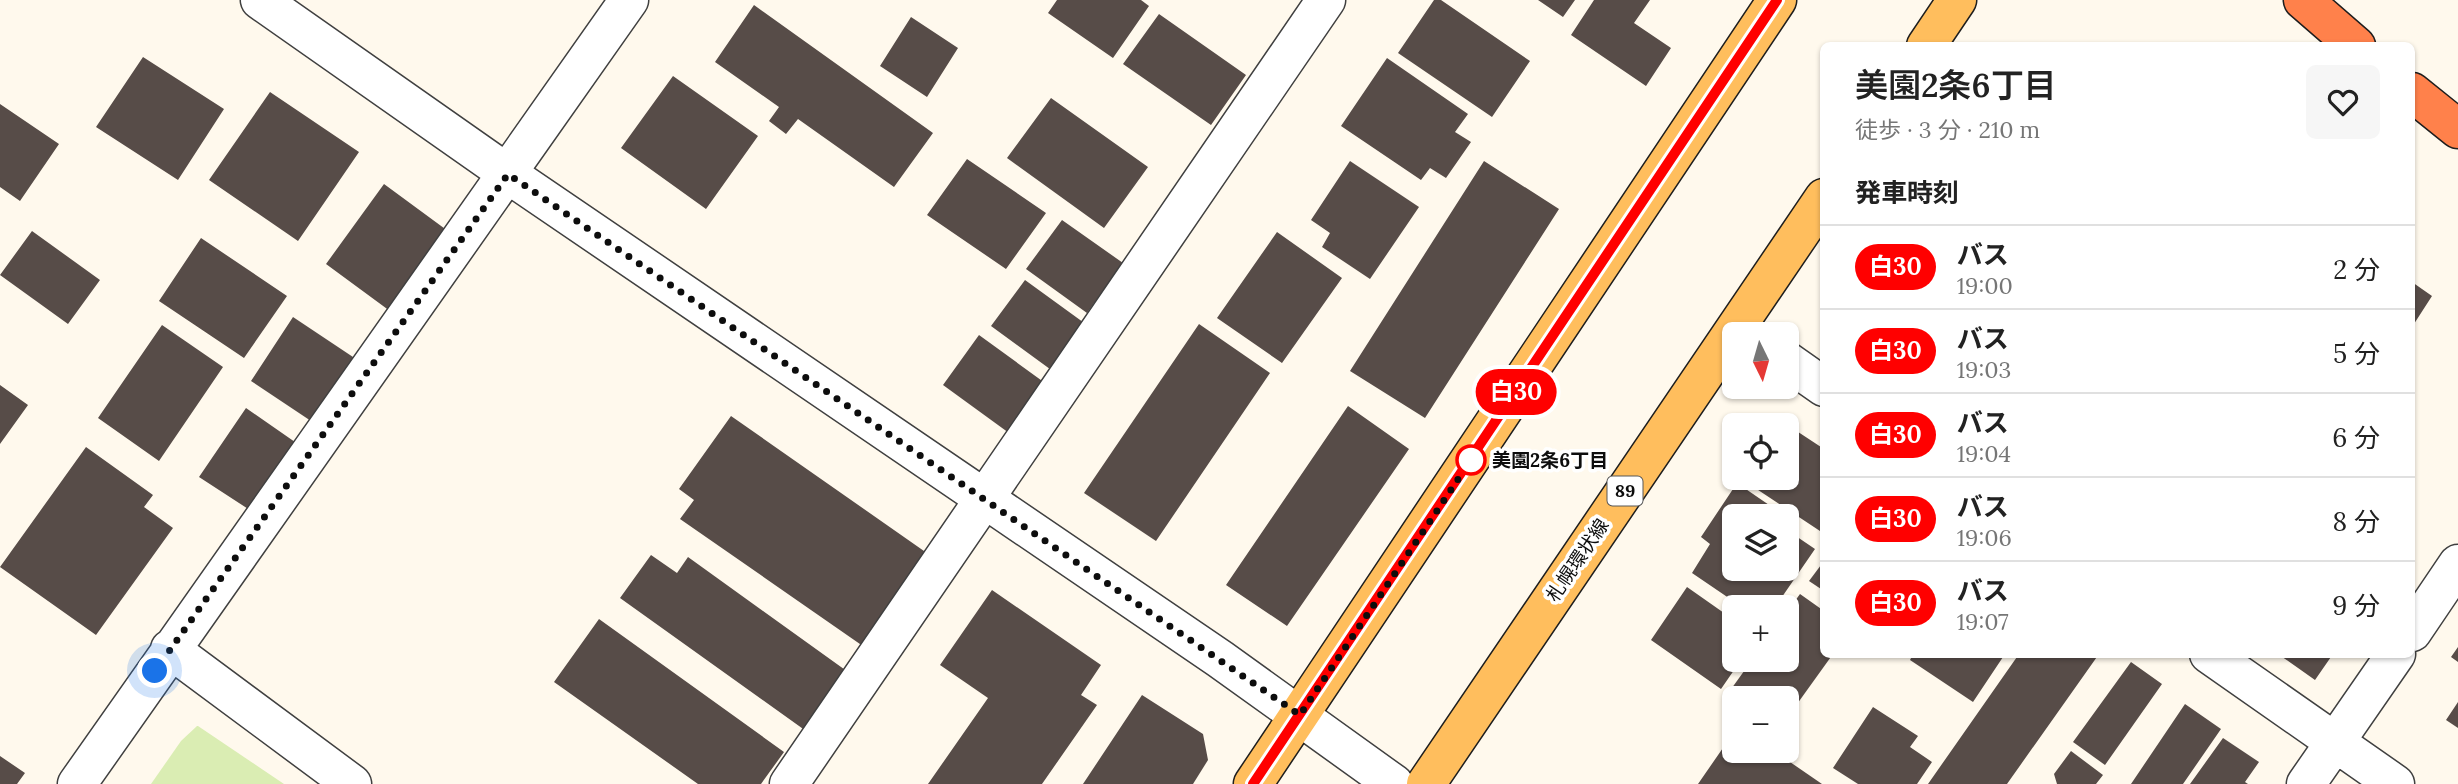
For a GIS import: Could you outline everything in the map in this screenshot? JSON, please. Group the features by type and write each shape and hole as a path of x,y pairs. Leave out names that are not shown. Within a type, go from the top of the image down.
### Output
{"highway":[{"path":"2303,0 2351,42"},
{"path":"2415,94 2458,129"}],"main road":[{"path":"1253,784 1777,0"},
{"path":"1929,42 1957,0"},
{"name":"札幌環状線","path":"1747,322 1820,204"},
{"name":"札幌環状線","path":"1426,784 1722,359"}],"street":[{"path":"260,0 508,174 1300,715 1394,784"},
{"path":"77,784 629,0"},
{"path":"789,784 1326,0"},
{"path":"1799,369 1820,384"},
{"path":"2415,628 2458,564"},
{"path":"170,649 352,784"},
{"path":"2215,658 2395,784"},
{"path":"2306,784 2393,658"}],"green space":[{"path":"197,726 284,784 151,784 181,741"}],"building":[{"path":"1057,0 1141,0 1149,6 1113,58 1048,13"},
{"path":"1434,0 1441,0 1530,61 1492,117 1398,53"},
{"path":"1538,0 1575,0 1563,17"},
{"path":"1594,0 1650,0 1634,23 1671,48 1646,86 1571,35"},
{"path":"754,5 933,133 894,187 798,119 786,134 769,121 779,107 715,62"},
{"path":"1159,14 1246,75 1211,125 1123,64"},
{"path":"911,17 958,48 927,97 880,66"},
{"path":"143,57 224,109 178,180 96,127"},
{"path":"1387,58 1468,114 1455,132 1471,142 1446,178 1430,168 1421,180 1341,126"},
{"path":"673,76 758,136 706,209 621,148"},
{"path":"270,92 359,152 298,241 209,180"},
{"path":"1051,98 1148,167 1104,228 1007,158"},
{"path":"0,104 59,144 20,201 0,187"},
{"path":"967,159 1046,213 1006,269 927,215"},
{"path":"1350,161 1419,207 1370,279 1322,247 1330,233 1311,220"},
{"path":"1484,161 1559,209 1425,418 1350,371"},
{"path":"384,184 452,234 394,314 326,264"},
{"path":"1062,220 1123,263 1087,313 1026,269"},
{"path":"32,231 100,280 68,324 0,275"},
{"path":"1277,232 1342,278 1282,363 1217,318"},
{"path":"201,238 287,296 244,358 159,301"},
{"path":"1025,280 1087,325 1054,372 991,326"},
{"path":"2415,284 2432,296 2415,322"},
{"path":"293,317 365,365 323,429 251,381"},
{"path":"1199,324 1270,373 1156,541 1084,493"},
{"path":"162,325 223,367 159,461 98,418"},
{"path":"979,335 1045,383 1009,433 943,385"},
{"path":"0,385 28,405 0,444"},
{"path":"1348,406 1409,449 1287,626 1226,585"},
{"path":"246,408 305,449 259,516 199,477"},
{"path":"731,416 934,558 870,651 680,519 694,500 679,489"},
{"path":"1799,433 1820,446 1820,531 1799,517 1799,504 1779,504 1758,490 1799,490"},
{"path":"86,447 153,495 144,507 173,528 96,635 0,567"},
{"path":"1732,490 1747,490 1768,504 1723,504"},
{"path":"1722,506 1722,581 1793,581 1783,595 1724,595 1692,573 1710,544 1701,537"},
{"path":"1799,538 1815,549 1799,572"},
{"path":"651,555 677,573 688,557 848,672 806,731 620,598"},
{"path":"1820,566 1820,588 1809,581"},
{"path":"1687,587 1722,612 1722,672 1733,672 1721,689 1651,640"},
{"path":"992,590 1101,665 1081,695 1097,705 1042,784 928,784 988,698 940,665"},
{"path":"1799,595 1820,608 1820,658 1830,658 1799,701 1799,686 1733,686 1743,672 1799,672"},
{"path":"599,619 784,752 761,784 698,784 554,682"},
{"path":"2458,647 2458,662 2451,657"},
{"path":"1911,658 2002,658 1973,702 1910,660"},
{"path":"2016,658 2096,658 2007,784 1928,784"},
{"path":"2284,658 2330,658 2315,680"},
{"path":"2131,662 2162,684 2105,765 2073,742"},
{"path":"1142,695 1203,734 1208,760 1193,784 1083,784"},
{"path":"2458,702 2458,728 2446,720"},
{"path":"2185,704 2221,729 2183,784 2131,784"},
{"path":"1873,707 1918,736 1910,747 1932,762 1917,784 1858,784 1833,768"},
{"path":"2223,738 2259,762 2245,782 2248,784 2190,784"},
{"path":"1722,749 1722,763 1791,763 1822,784 1698,784"},
{"path":"2071,751 2103,775 2096,784 2057,784 2054,774"},
{"path":"0,756 25,773 17,784 0,784"}],"bus line":[{"name":"白30","path":"1253,784 1777,0"}],"place":[{"name":"美園2条6丁目","path":"1471,460"}],"route":[{"path":"155,671 508,174 1300,715 1471,460"}]}
